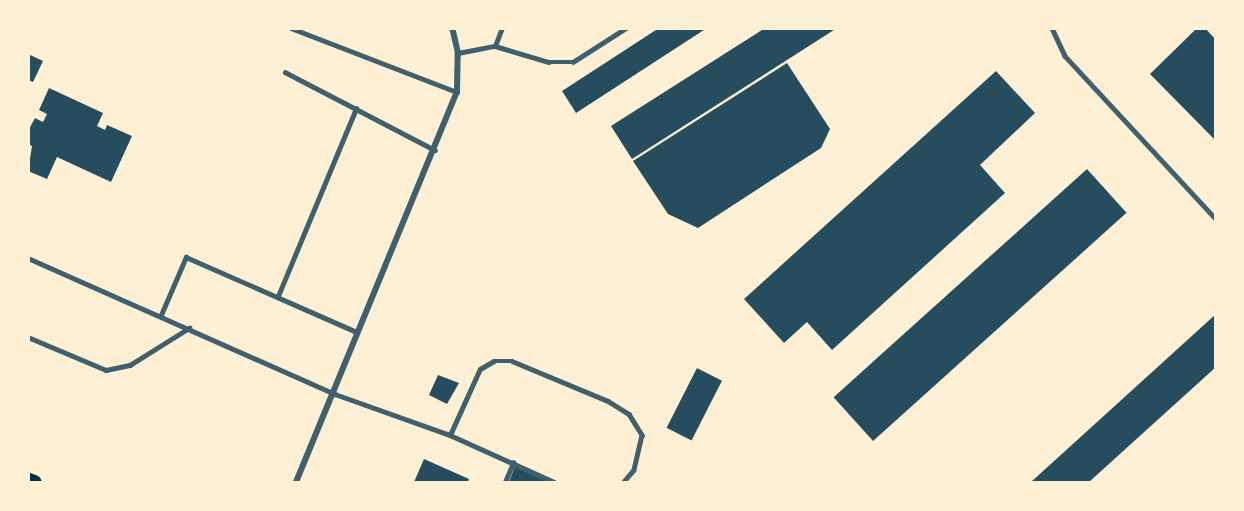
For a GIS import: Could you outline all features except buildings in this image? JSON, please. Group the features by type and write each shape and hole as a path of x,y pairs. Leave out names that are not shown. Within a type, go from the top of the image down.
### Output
{"main road":[{"path":"28,480 34,483"}],"street":[{"path":"296,483 334,394 357,332 435,150 456,92 459,53 452,28"}],"lane":[{"path":"291,28 456,92"},
{"path":"495,46 502,28"},
{"path":"459,53 495,46 549,62 573,62 626,28"},
{"path":"1052,28 1065,56 1215,219"},
{"path":"285,72 435,150"},
{"path":"278,296 356,109"},
{"path":"161,315 186,256 357,332"},
{"path":"28,258 161,315 334,394 450,435 554,483"},
{"path":"28,337 106,370 130,366 189,328"},
{"path":"450,435 480,369 494,361 512,361 629,414 642,435 634,470 624,483"},
{"path":"505,483 513,463"}]}
